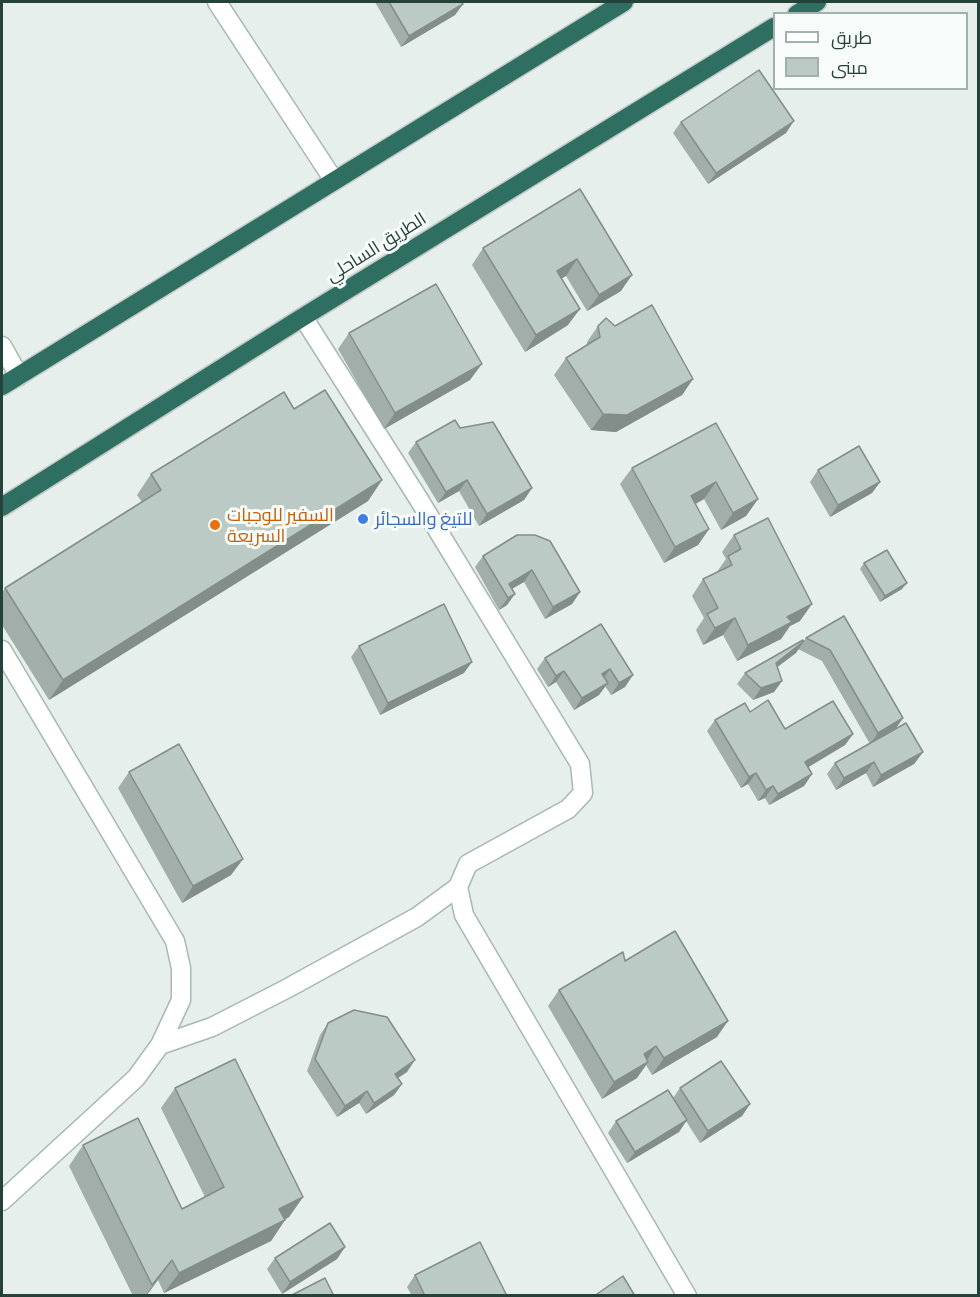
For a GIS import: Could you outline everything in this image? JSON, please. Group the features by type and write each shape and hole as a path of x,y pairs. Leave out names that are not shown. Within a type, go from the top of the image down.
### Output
{"highway":[{"path":"800,12 817,2"},
{"path":"2,386 617,3"},
{"name":"الطريق الساحلي","path":"2,507 303,317 773,28"}],"street":[{"path":"217,2 333,180"},
{"path":"160,1045 212,1027 417,917 458,887 468,864 568,809 583,793 580,764 418,498 303,317"},
{"path":"2,346 20,376"},
{"path":"2,650 175,941 181,968 181,1000 160,1045 136,1078 2,1202"},
{"path":"458,887 464,915 687,1296"}],"building":[{"path":"389,2 462,2 463,4 409,36"},
{"path":"759,70 794,121 716,173 681,122"},
{"path":"580,189 632,275 599,295 577,259 557,271 580,309 536,335 483,248"},
{"path":"436,284 482,364 395,413 349,333"},
{"path":"652,305 693,379 627,415 603,414 566,358 600,337 598,326 606,318 615,326"},
{"path":"325,390 382,480 63,680 5,588 161,490 151,474 284,392 294,409"},
{"path":"455,420 460,428 493,422 532,488 487,514 467,480 446,492 416,442"},
{"path":"716,423 758,499 733,513 716,482 691,496 709,529 675,547 632,468"},
{"path":"859,446 880,482 838,505 818,470"},
{"path":"768,518 812,604 787,617 792,622 748,645 735,618 715,628 707,614 718,608 703,579 732,565 728,556 741,549 734,535"},
{"path":"517,535 535,535 550,541 580,592 553,607 532,570 509,584 515,594 508,598 483,556"},
{"path":"887,550 907,583 885,596 864,563"},
{"path":"444,604 472,662 388,703 359,646"},
{"path":"844,616 903,718 878,733 830,650 806,638"},
{"path":"601,624 633,675 619,683 610,669 602,674 608,683 582,698 564,671 556,676 545,658"},
{"path":"803,640 776,663 782,681 761,688 745,673"},
{"path":"768,700 785,729 833,701 853,734 805,762 812,774 778,794 773,786 766,790 756,773 749,777 715,720 745,703 750,712"},
{"path":"906,723 923,752 881,775 874,762 844,778 835,763"},
{"path":"179,744 243,859 193,886 129,772"},
{"path":"675,931 728,1021 664,1058 656,1046 644,1054 648,1062 614,1082 559,990 623,952 625,961"},
{"path":"354,1010 387,1017 415,1060 395,1074 402,1084 374,1103 367,1091 345,1106 315,1059 328,1023"},
{"path":"235,1059 303,1197 279,1209 285,1220 179,1273 172,1260 152,1285 83,1145 138,1118 182,1209 224,1187 175,1088"},
{"path":"721,1061 750,1104 708,1131 680,1088"},
{"path":"668,1090 687,1120 635,1152 616,1121"},
{"path":"330,1223 345,1247 290,1282 275,1258"},
{"path":"480,1242 507,1296 425,1296 415,1275"},
{"path":"623,1276 635,1296 594,1296"},
{"path":"325,1278 334,1296 290,1296"}],"place":[{"name":"للتيغ والسجائر","path":"363,519"},
{"name":"السفير للوجبات السريعة","path":"215,525"}]}
